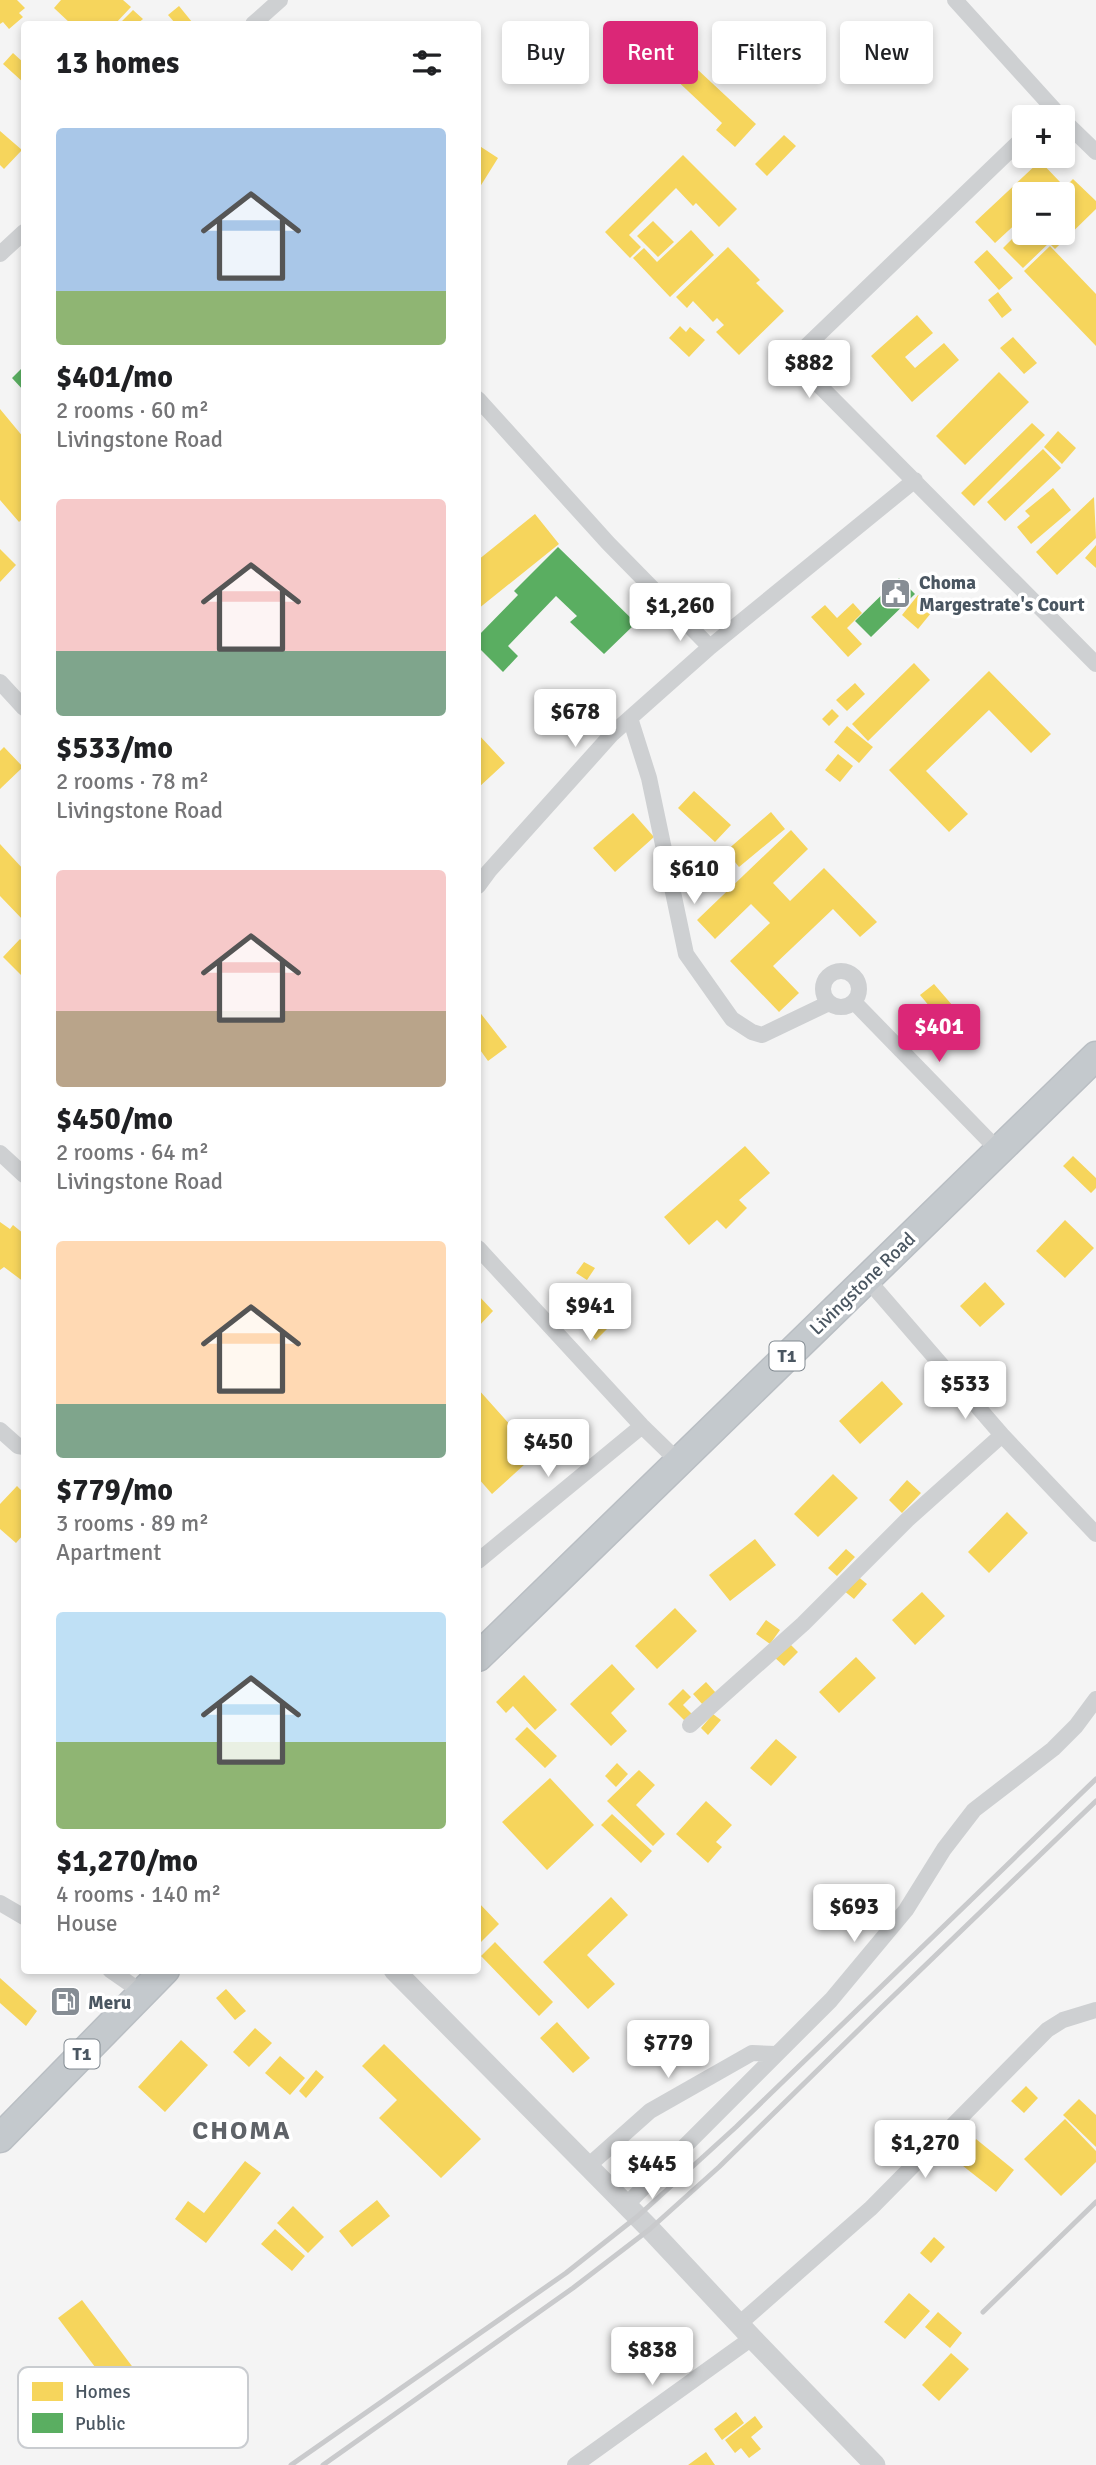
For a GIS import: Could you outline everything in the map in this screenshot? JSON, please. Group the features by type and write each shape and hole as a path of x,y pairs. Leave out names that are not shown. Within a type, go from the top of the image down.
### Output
{"highway":[{"name":"Livingstone Road","path":"481,1654 1096,1056"},
{"name":"T1","path":"5,2127 161,1974"}],"street":[{"path":"256,21 280,0"},
{"path":"955,0 1046,105"},
{"path":"1075,134 1096,152"},
{"path":"1012,149 793,359 1096,664"},
{"path":"0,254 21,235"},
{"path":"481,402 608,542 710,647"},
{"path":"481,882 630,718 710,647 915,480"},
{"path":"0,682 21,705"},
{"path":"630,718 649,778 686,954 732,1019 752,1032 762,1035 830,1003"},
{"path":"836,972 846,972 854,977 859,985 859,994 854,1002 842,1008 830,1003 824,995 828,977 836,972"},
{"path":"854,1002 999,1150"},
{"path":"0,1153 21,1171"},
{"path":"481,1251 642,1426 679,1462"},
{"path":"867,1279 1002,1435 1096,1534"},
{"path":"481,1559 642,1426"},
{"path":"0,1430 21,1446"},
{"path":"690,1725 803,1624 907,1520 1002,1435"},
{"path":"626,2205 831,2000 906,1910 944,1849 974,1810 1053,1749 1076,1726 1096,1699"},
{"path":"0,1903 21,1915"},
{"path":"116,1974 143,1993"},
{"path":"398,1974 626,2205 875,2465"},
{"path":"575,2465 597,2459 745,2331 1048,2030 1063,2020 1096,2010"},
{"path":"587,2167 650,2111 752,2053 776,2054"}],"building: Homes":[{"path":"0,0 17,0 25,8 19,13 23,17 9,29 3,22 0,24"},
{"path":"61,0 123,0 131,7 118,21 68,21 54,8"},
{"path":"179,6 191,21 173,21 168,15"},
{"path":"133,10 143,19 141,21 122,21"},
{"path":"13,53 21,60 21,80 3,64"},
{"path":"698,70 756,124 735,147 716,130 722,123 681,84 698,84"},
{"path":"0,131 21,151 4,169 0,165"},
{"path":"784,135 796,146 767,176 755,164"},
{"path":"481,147 498,158 481,185"},
{"path":"683,155 737,209 719,227 696,203 693,206 676,188 629,235 641,247 630,258 605,232"},
{"path":"1033,168 1047,168 1060,182 1018,182"},
{"path":"1073,179 1096,201 1096,209 1075,229 1075,182 1070,182"},
{"path":"1012,187 1012,227 995,243 975,222"},
{"path":"653,221 674,242 658,257 637,236"},
{"path":"691,230 714,255 670,297 633,258 644,248 657,262"},
{"path":"1012,239 1012,245 1047,245 1023,268 1003,248"},
{"path":"1050,246 1096,294 1096,346 1024,271"},
{"path":"728,247 760,280 756,283 784,311 739,355 716,332 724,325 717,318 713,322 693,301 687,308 676,297"},
{"path":"987,250 1013,278 999,290 974,262"},
{"path":"998,292 1012,310 1002,318 988,300"},
{"path":"917,315 933,333 905,357 915,368 944,343 959,360 912,402 871,356"},
{"path":"680,326 686,332 690,327 705,340 689,357 669,338"},
{"path":"1013,337 1037,363 1024,374 1000,348"},
{"path":"999,372 1029,402 965,465 936,436"},
{"path":"0,409 21,434 19,522 0,500"},
{"path":"1032,423 1045,435 974,506 961,493"},
{"path":"1058,431 1076,448 1062,464 1044,447"},
{"path":"1043,449 1061,468 1005,521 987,502"},
{"path":"1053,488 1071,510 1031,544 1017,527 1030,516 1025,511"},
{"path":"1094,497 1096,538 1057,575 1036,552"},
{"path":"535,514 559,544 481,607 481,558"},
{"path":"1096,545 1096,568 1085,558"},
{"path":"0,549 16,565 0,582"},
{"path":"918,595 924,600 920,604 931,613 918,629 902,615"},
{"path":"853,603 862,613 847,628 862,644 848,657 811,617 825,605 837,618"},
{"path":"914,663 930,680 868,741 852,724"},
{"path":"989,671 1051,734 1031,753 989,710 926,771 968,814 949,832 889,770"},
{"path":"855,683 865,694 847,711 836,700"},
{"path":"832,709 839,716 829,726 822,719"},
{"path":"847,726 873,747 859,763 834,742"},
{"path":"481,737 505,763 481,785"},
{"path":"4,747 21,765 21,769 0,789 0,751"},
{"path":"838,754 853,766 840,782 825,770"},
{"path":"694,791 731,825 715,842 678,808"},
{"path":"771,812 785,829 739,867 726,851"},
{"path":"633,813 654,837 615,872 593,848"},
{"path":"791,830 808,849 773,883 790,901 824,868 877,922 860,937 833,909 773,966 799,993 779,1012 730,961 770,923 751,904 715,939 697,920"},
{"path":"0,844 21,867 21,918 0,896"},
{"path":"712,852 722,862 702,882 691,872"},
{"path":"20,939 21,975 3,957"},
{"path":"934,984 965,1020 951,1032 920,995"},
{"path":"481,1014 507,1047 488,1061 481,1051"},
{"path":"745,1146 770,1173 739,1200 747,1208 726,1229 717,1220 689,1245 664,1217"},
{"path":"1073,1156 1096,1178 1096,1188 1091,1193 1063,1166"},
{"path":"1065,1220 1094,1248 1065,1278 1036,1251"},
{"path":"0,1222 10,1229 13,1225 21,1232 21,1280 4,1267 0,1270"},
{"path":"584,1262 595,1268 587,1280 576,1273"},
{"path":"985,1282 1005,1304 980,1327 960,1306"},
{"path":"481,1298 493,1311 481,1324"},
{"path":"600,1307 614,1322 596,1340 581,1324"},
{"path":"882,1381 903,1404 860,1444 839,1421"},
{"path":"481,1392 536,1454 492,1494 481,1481"},
{"path":"559,1434 572,1449 553,1464 544,1452 557,1448 553,1439"},
{"path":"833,1474 858,1498 818,1537 794,1514"},
{"path":"907,1480 921,1493 902,1513 889,1500"},
{"path":"17,1486 21,1490 21,1537 16,1543 0,1529 0,1504"},
{"path":"1007,1512 1028,1533 989,1573 968,1552"},
{"path":"755,1539 776,1565 730,1601 709,1575"},
{"path":"846,1549 855,1557 837,1576 828,1568"},
{"path":"856,1575 867,1584 854,1599 843,1590"},
{"path":"922,1592 945,1616 915,1645 892,1620"},
{"path":"675,1608 697,1631 657,1669 635,1646"},
{"path":"766,1620 780,1630 770,1644 756,1634"},
{"path":"788,1642 798,1652 784,1666 774,1657"},
{"path":"856,1657 876,1678 839,1713 819,1692"},
{"path":"612,1664 635,1689 611,1713 627,1731 611,1746 570,1704"},
{"path":"524,1675 557,1710 535,1730 513,1706 506,1713 496,1702"},
{"path":"706,1682 716,1693 703,1705 693,1694"},
{"path":"683,1689 691,1697 683,1705 693,1715 686,1722 668,1704"},
{"path":"713,1714 721,1720 708,1735 701,1728"},
{"path":"527,1727 557,1756 545,1768 515,1739"},
{"path":"776,1739 797,1757 771,1786 750,1768"},
{"path":"617,1763 628,1774 616,1787 605,1776"},
{"path":"639,1770 655,1785 636,1805 665,1834 653,1846 607,1801"},
{"path":"550,1778 594,1825 547,1870 502,1822"},
{"path":"706,1801 732,1825 716,1842 722,1847 708,1863 676,1834"},
{"path":"612,1814 652,1851 641,1863 601,1825"},
{"path":"611,1897 628,1915 587,1955 615,1984 588,2009 543,1962"},
{"path":"481,1905 499,1924 481,1942"},
{"path":"495,1942 553,2002 539,2016 481,1956"},
{"path":"0,1978 37,2011 26,2026 0,2003"},
{"path":"226,1989 246,2011 235,2020 216,1998"},
{"path":"557,2022 590,2058 573,2073 540,2038"},
{"path":"255,2028 272,2043 249,2067 233,2052"},
{"path":"181,2040 208,2065 165,2112 138,2087"},
{"path":"384,2044 481,2139 441,2178 379,2118 397,2100 362,2066"},
{"path":"280,2056 305,2078 290,2095 265,2073"},
{"path":"316,2070 324,2077 306,2098 299,2091"},
{"path":"1026,2086 1038,2098 1024,2113 1011,2101"},
{"path":"1079,2099 1096,2115 1096,2147 1063,2115"},
{"path":"1065,2119 1096,2151 1096,2162 1061,2196 1024,2159"},
{"path":"976,2139 1014,2170 996,2192 958,2162"},
{"path":"245,2161 261,2173 206,2243 175,2219 188,2201 204,2213"},
{"path":"377,2200 390,2216 352,2247 339,2231"},
{"path":"293,2206 324,2237 308,2253 277,2223"},
{"path":"275,2229 305,2256 292,2271 261,2244"},
{"path":"934,2237 945,2247 931,2263 920,2253"},
{"path":"909,2293 930,2311 905,2339 884,2322"},
{"path":"82,2300 133,2367 95,2367 58,2318"},
{"path":"938,2312 962,2333 950,2348 925,2327"},
{"path":"951,2353 969,2369 939,2401 922,2385"},
{"path":"736,2412 744,2423 722,2440 714,2429"},
{"path":"755,2416 763,2427 751,2437 761,2449 749,2458 741,2448 735,2453 725,2440"},
{"path":"706,2452 715,2465 688,2465"}],"building: Public":[{"path":"21,369 21,388 12,378"},
{"path":"558,547 636,623 604,654 570,622 577,616 556,596 508,646 518,656 503,672 481,650 481,633 518,595 514,591"},
{"path":"899,578 915,594 871,637 855,621"}],"railway":[{"path":"291,2465 566,2273 638,2216 736,2127 1096,1779"},
{"path":"323,2465 573,2288 650,2229 719,2167 1096,1801"},
{"path":"983,2312 1096,2202"}],"place":[{"name":"Choma Margestrate's Court","path":"896,593"},
{"name":"Meru","path":"65,2002"}],"district":[{"name":"CHOMA","path":"242,2130"}]}
